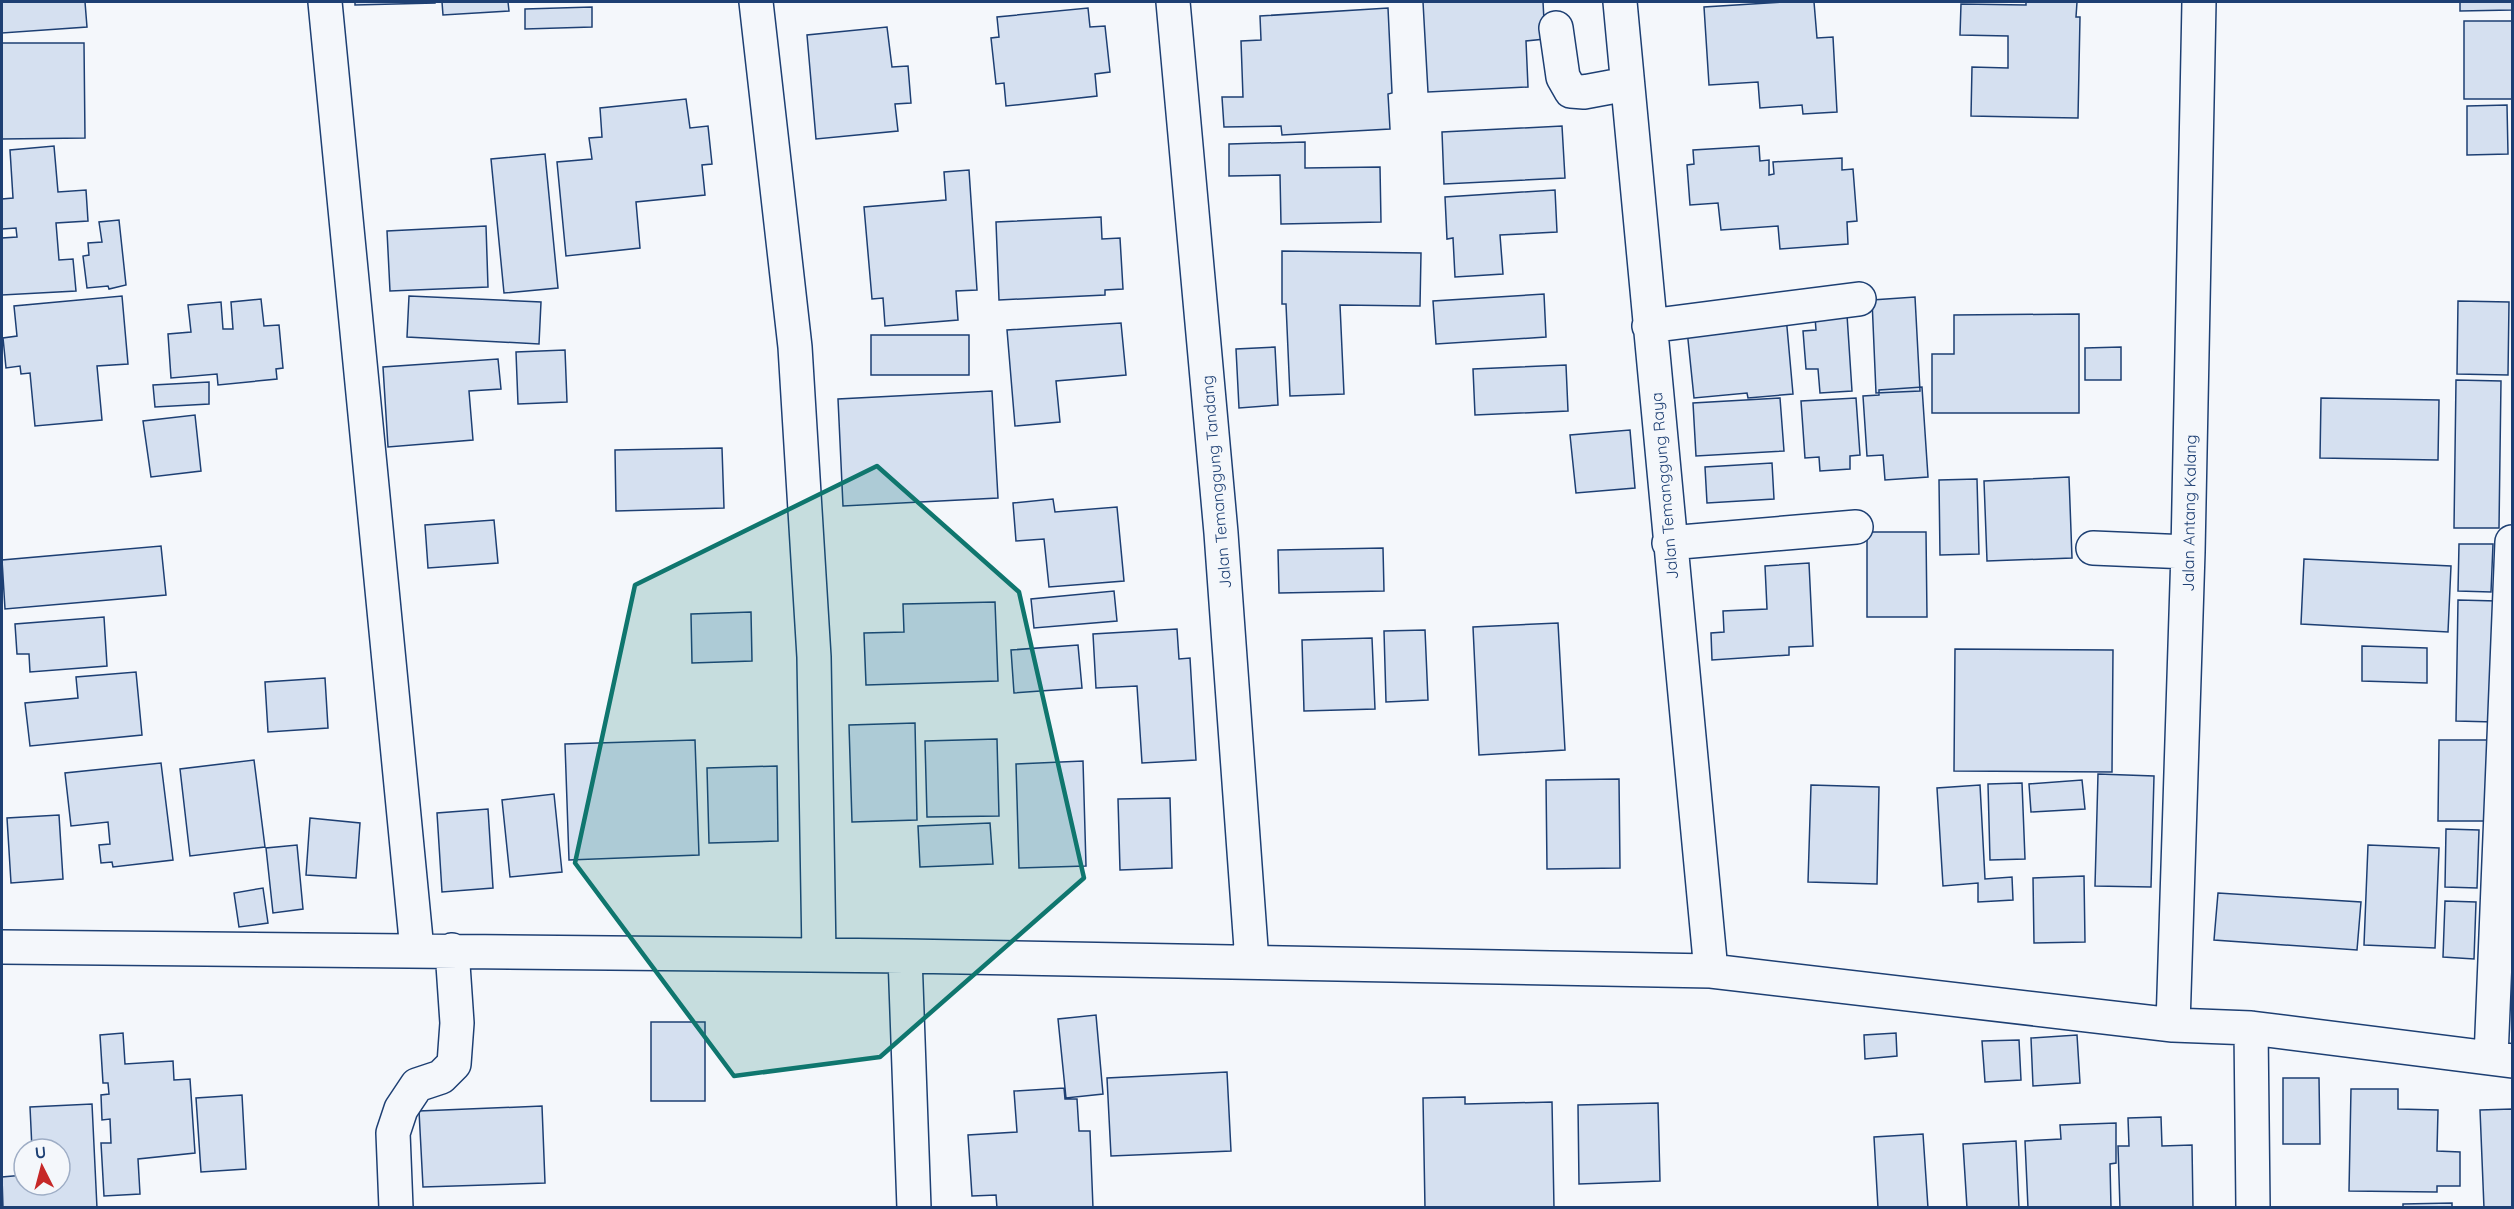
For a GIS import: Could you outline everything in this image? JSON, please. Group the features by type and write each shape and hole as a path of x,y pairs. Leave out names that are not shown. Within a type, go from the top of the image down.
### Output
{"street":[{"path":"325,2 417,950"},
{"path":"756,2 795,347 814,657 819,955"},
{"name":"Jalan Temanggung Tandang","path":"1173,2 1221,533 1252,962"},
{"name":"Jalan Temanggung Raya","path":"1620,2 1711,971"},
{"name":"Jalan Antang Kalang","path":"2173,1025 2188,552 2199,2"},
{"path":"1556,28 1563,77 1571,91 1584,92 1627,84"},
{"path":"1649,326 1859,299"},
{"path":"1669,543 1856,527"},
{"path":"2,947 905,956 1711,971 2173,1025 2251,1028 2502,1060 2512,542"},
{"path":"2093,548 2188,552"},
{"path":"396,1208 393,1133 401,1109 417,1085 441,1077 454,1064 457,1023 452,950"},
{"path":"905,956 914,1208"},
{"path":"2251,1028 2253,1208"}],"highlighted area":[{"path":"877,466 1019,592 1084,878 880,1057 734,1076 575,863 635,585"}],"building":[{"path":"2,2 85,2 87,27 2,33"},
{"path":"355,2 435,2 435,3 355,5"},
{"path":"442,2 508,2 509,11 443,15"},
{"path":"1423,2 1543,2 1545,39 1526,41 1528,87 1428,92"},
{"path":"1814,2 1817,38 1833,37 1837,112 1803,114 1802,105 1760,108 1758,82 1709,85 1704,7"},
{"path":"2026,2 2077,2 2076,17 2080,17 2078,118 1971,116 1972,67 2008,68 2008,36 1960,35 1961,4 2026,5"},
{"path":"2460,2 2512,2 2512,10 2460,11"},
{"path":"592,7 592,27 525,29 525,9"},
{"path":"1088,8 1090,27 1105,26 1110,72 1095,74 1097,96 1006,106 1004,83 996,84 991,38 999,37 997,17"},
{"path":"1388,8 1392,93 1388,94 1390,129 1282,135 1281,126 1224,127 1222,97 1243,97 1241,41 1261,40 1260,16"},
{"path":"2464,21 2512,21 2512,99 2464,99"},
{"path":"887,27 892,67 908,66 911,103 895,104 898,131 816,139 807,35"},
{"path":"2,43 84,43 85,138 2,139"},
{"path":"686,99 690,128 708,126 712,164 702,165 705,195 636,202 640,248 566,256 557,162 592,159 589,138 602,137 600,108"},
{"path":"2507,105 2508,154 2467,155 2467,106"},
{"path":"1562,126 1565,178 1444,184 1442,132"},
{"path":"1305,142 1305,168 1380,167 1381,222 1281,224 1280,175 1229,176 1229,144"},
{"path":"54,146 58,192 86,190 88,221 56,223 59,260 73,259 76,291 2,295 2,238 17,237 16,228 2,229 2,199 13,198 10,150"},
{"path":"1759,146 1760,161 1769,160 1769,175 1774,174 1773,162 1842,158 1842,170 1853,169 1857,221 1847,222 1848,244 1780,249 1778,226 1721,230 1718,203 1690,205 1687,165 1694,164 1693,150"},
{"path":"545,154 558,288 504,293 491,159"},
{"path":"969,170 977,290 956,291 958,320 885,326 883,298 872,299 864,207 946,200 944,172"},
{"path":"1555,190 1557,232 1500,235 1503,274 1455,277 1453,238 1447,239 1445,197"},
{"path":"1101,217 1102,239 1120,238 1123,289 1105,290 1105,295 999,300 996,222"},
{"path":"119,220 126,285 109,289 108,286 87,288 83,256 89,255 88,243 102,242 99,222"},
{"path":"486,226 488,287 390,291 387,231"},
{"path":"1282,251 1421,253 1420,306 1340,305 1344,394 1290,396 1286,304 1282,304"},
{"path":"1544,294 1546,337 1436,344 1433,301"},
{"path":"122,296 128,364 97,366 102,420 35,426 30,373 21,374 20,366 6,368 3,338 17,336 14,306"},
{"path":"409,296 541,302 539,344 407,337"},
{"path":"1915,297 1920,391 1876,393 1872,300"},
{"path":"261,299 264,326 279,325 283,368 276,369 277,379 218,385 217,374 171,378 168,334 191,332 188,305 221,302 223,329 233,329 231,302"},
{"path":"2458,301 2509,302 2508,375 2457,374"},
{"path":"2079,314 2079,413 1932,413 1932,354 1954,354 1954,315"},
{"path":"1847,315 1852,391 1820,393 1818,369 1806,369 1803,331 1816,330 1815,317"},
{"path":"1786,316 1793,394 1748,398 1747,393 1694,398 1687,330"},
{"path":"1121,323 1126,375 1056,381 1060,422 1015,426 1007,330"},
{"path":"871,335 969,335 969,375 871,375"},
{"path":"1275,347 1278,405 1239,408 1236,349"},
{"path":"2121,347 2121,380 2085,380 2085,348"},
{"path":"565,350 567,402 518,404 516,352"},
{"path":"498,359 501,389 469,391 473,440 388,447 383,367"},
{"path":"1566,365 1568,411 1475,415 1473,369"},
{"path":"2456,380 2501,381 2499,528 2454,528"},
{"path":"209,382 209,404 155,407 153,385"},
{"path":"1922,387 1928,477 1885,480 1883,455 1867,456 1863,396 1879,395 1879,390"},
{"path":"992,391 998,498 843,506 838,399"},
{"path":"1780,398 1784,451 1696,456 1693,403"},
{"path":"1856,398 1860,455 1850,456 1850,469 1820,471 1819,457 1805,458 1801,401"},
{"path":"2321,398 2439,400 2438,460 2320,458"},
{"path":"195,415 201,471 151,477 143,421"},
{"path":"1630,430 1635,488 1576,493 1570,435"},
{"path":"722,448 724,508 616,511 615,450"},
{"path":"1772,463 1774,499 1707,503 1705,467"},
{"path":"2069,477 2072,558 1987,561 1984,481"},
{"path":"1977,479 1979,554 1940,555 1939,480"},
{"path":"1053,499 1055,512 1117,507 1124,581 1049,587 1044,539 1016,541 1013,503"},
{"path":"494,520 498,563 428,568 425,525"},
{"path":"1867,532 1926,532 1927,617 1867,617"},
{"path":"2459,544 2493,544 2491,592 2458,591"},
{"path":"161,546 166,595 5,609 2,560"},
{"path":"1383,548 1384,591 1279,593 1278,550"},
{"path":"2304,559 2451,566 2448,632 2301,624"},
{"path":"1809,563 1813,646 1789,647 1789,655 1712,660 1711,633 1724,632 1723,611 1767,609 1765,566"},
{"path":"1114,591 1117,621 1034,628 1031,599"},
{"path":"2458,600 2497,601 2494,722 2456,721"},
{"path":"995,602 998,681 866,685 864,633 904,632 903,604"},
{"path":"751,612 752,661 692,663 691,614"},
{"path":"104,617 107,666 30,672 29,654 17,654 15,624"},
{"path":"1558,623 1565,750 1479,755 1473,627"},
{"path":"1177,629 1179,659 1190,658 1196,760 1142,763 1137,686 1096,688 1093,634"},
{"path":"1425,630 1428,700 1386,702 1384,631"},
{"path":"1372,638 1375,709 1304,711 1302,640"},
{"path":"1078,645 1082,688 1014,693 1011,650"},
{"path":"2362,646 2427,648 2427,683 2362,681"},
{"path":"1955,649 2113,650 2112,772 1954,771"},
{"path":"136,672 142,735 30,746 25,703 78,698 76,677"},
{"path":"325,678 328,728 268,732 265,682"},
{"path":"915,723 917,820 852,822 849,725"},
{"path":"997,739 999,816 927,817 925,741"},
{"path":"695,740 699,855 569,860 565,744"},
{"path":"2439,740 2493,740 2492,821 2438,821"},
{"path":"254,760 265,847 190,856 180,769"},
{"path":"1083,761 1086,866 1019,868 1016,764"},
{"path":"161,763 173,860 113,867 112,862 101,863 99,845 110,844 108,822 71,826 65,773"},
{"path":"777,766 778,841 709,843 707,768"},
{"path":"2098,774 2154,776 2151,887 2095,886"},
{"path":"1619,779 1620,868 1547,869 1546,780"},
{"path":"2082,780 2085,809 2031,812 2029,784"},
{"path":"2022,783 2025,859 1990,860 1988,784"},
{"path":"1811,785 1879,787 1877,884 1808,882"},
{"path":"1980,785 1985,879 2012,877 2013,900 1978,902 1978,883 1943,886 1937,788"},
{"path":"554,794 562,872 510,877 502,800"},
{"path":"1170,798 1172,868 1120,870 1118,799"},
{"path":"488,809 493,888 442,892 437,813"},
{"path":"59,815 63,879 11,883 7,818"},
{"path":"310,818 360,823 356,878 306,875"},
{"path":"990,823 993,864 920,867 918,826"},
{"path":"2446,829 2479,830 2477,888 2445,887"},
{"path":"297,845 303,909 273,913 266,848"},
{"path":"2368,845 2439,848 2435,948 2364,945"},
{"path":"2084,876 2085,942 2034,943 2033,878"},
{"path":"263,888 268,923 239,927 234,893"},
{"path":"2218,893 2361,902 2357,950 2214,940"},
{"path":"2445,901 2476,902 2474,959 2443,957"},
{"path":"1096,1015 1103,1094 1066,1098 1058,1019"},
{"path":"651,1022 705,1022 705,1101 651,1101"},
{"path":"123,1033 125,1064 173,1061 174,1080 190,1079 195,1153 138,1159 140,1194 104,1196 101,1143 111,1143 110,1119 102,1120 101,1095 109,1094 108,1083 103,1083 100,1035"},
{"path":"1896,1033 1897,1056 1865,1059 1864,1035"},
{"path":"2077,1035 2080,1083 2033,1086 2031,1038"},
{"path":"2019,1040 2021,1080 1985,1082 1982,1041"},
{"path":"1227,1072 1231,1151 1111,1156 1107,1078"},
{"path":"2283,1078 2319,1078 2320,1144 2283,1144"},
{"path":"1064,1088 1065,1099 1077,1099 1079,1131 1090,1131 1093,1208 997,1208 996,1195 972,1196 968,1135 1017,1132 1014,1091"},
{"path":"2351,1089 2398,1089 2398,1109 2438,1110 2437,1151 2460,1152 2460,1186 2437,1186 2437,1192 2349,1191"},
{"path":"242,1095 246,1169 201,1172 196,1098"},
{"path":"1465,1097 1465,1104 1552,1102 1554,1208 1425,1208 1423,1098"},
{"path":"1658,1103 1660,1181 1579,1184 1578,1105"},
{"path":"92,1104 97,1208 3,1208 2,1177 12,1176 12,1197 72,1197 72,1137 31,1137 30,1107"},
{"path":"542,1106 545,1183 423,1187 419,1111"},
{"path":"2512,1109 2512,1208 2484,1208 2480,1110"},
{"path":"2161,1117 2162,1146 2192,1145 2193,1208 2120,1208 2118,1146 2129,1146 2128,1118"},
{"path":"2116,1123 2116,1163 2110,1164 2111,1208 2028,1208 2025,1141 2061,1139 2060,1125"},
{"path":"1923,1134 1928,1208 1878,1208 1874,1137"},
{"path":"2016,1141 2019,1208 1967,1208 1963,1144"},
{"path":"2452,1203 2452,1208 2403,1208 2403,1204"}]}
